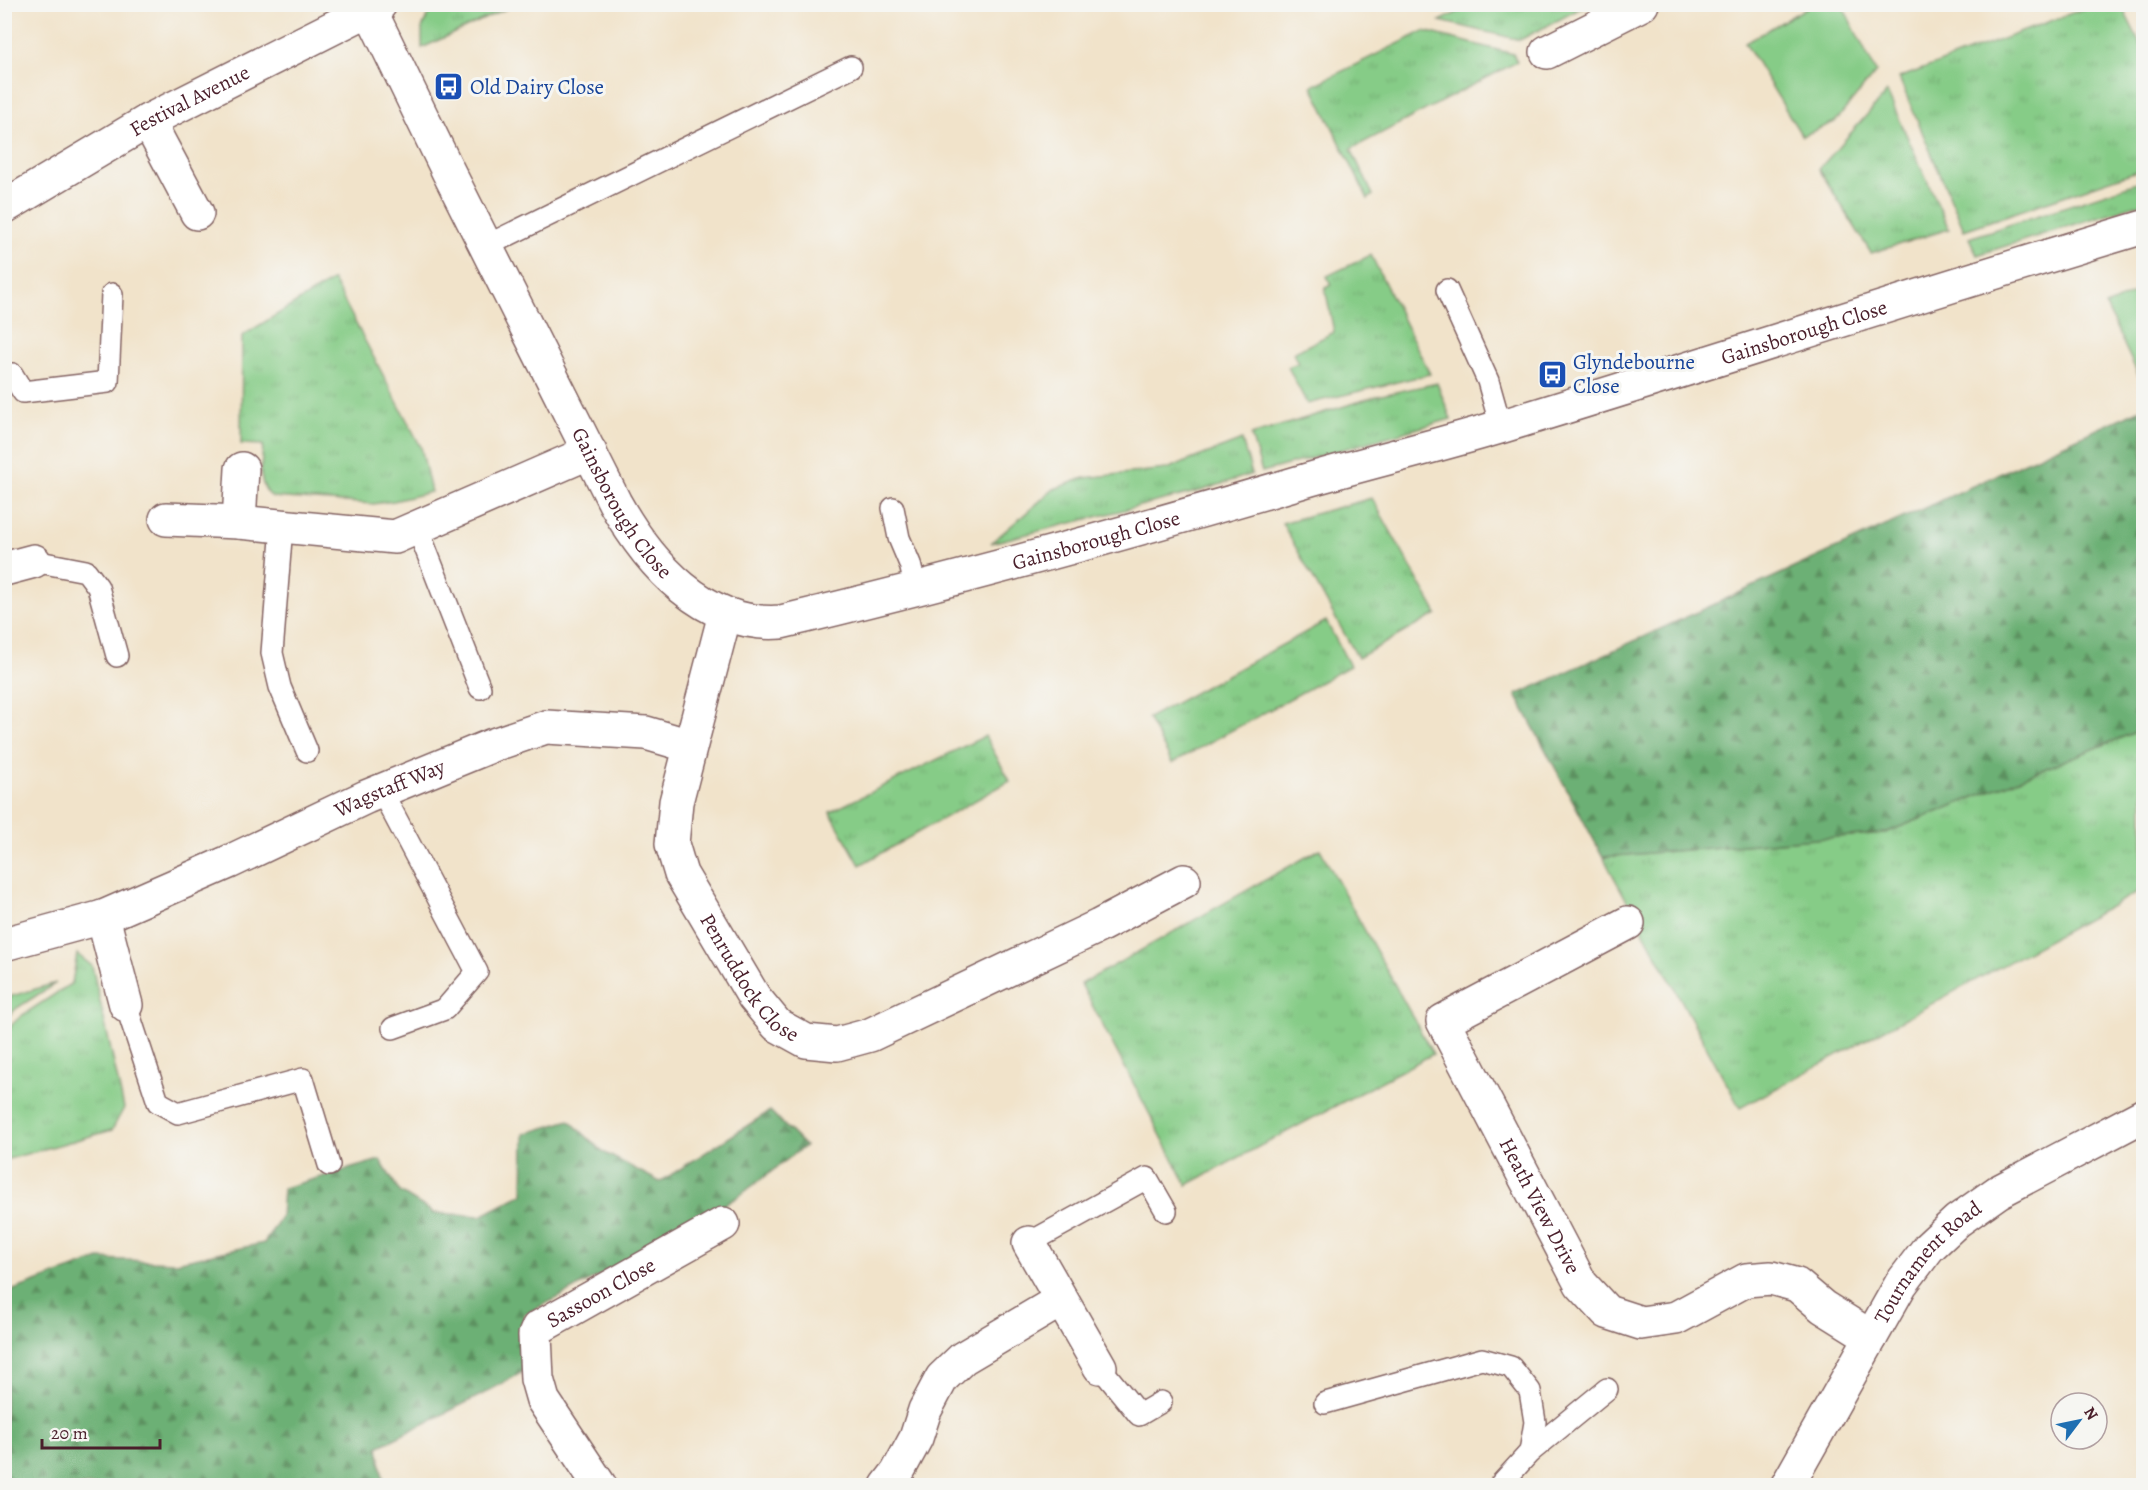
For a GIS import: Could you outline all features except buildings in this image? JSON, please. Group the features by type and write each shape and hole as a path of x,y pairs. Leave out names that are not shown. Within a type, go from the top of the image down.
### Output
{"street":[{"path":"1547,52 1642,4"},
{"name":"Festival Avenue","path":"4,207 148,121 375,7"},
{"name":"Gainsborough Close","path":"375,7 486,246 632,534 650,557 675,582 701,601 746,622 763,624 781,622 916,590 1222,506 1501,427 1978,276 2144,227"},
{"path":"148,121 197,213"},
{"path":"166,519 239,522 395,537 590,452"},
{"path":"239,522 242,469"},
{"name":"Penruddock Close","path":"725,614 676,802 672,844 681,874 754,997 777,1025 806,1041 837,1044 870,1035 1099,926 1184,881"},
{"name":"Wagstaff Way","path":"4,944 103,917 229,862 381,790 493,745 546,727 646,733 690,746"},
{"path":"103,917 126,1005"},
{"name":"Heath View Drive","path":"1628,923 1443,1021 1581,1284 1607,1312 1641,1323 1676,1318 1746,1280 1771,1278 1797,1285 1823,1307 1871,1336"},
{"name":"Tournament Road","path":"1787,1485 1901,1284 1929,1247 1957,1221 1998,1192 2144,1115"},
{"name":"Sassoon Close","path":"600,1485 543,1400 537,1379 535,1335 538,1328 723,1224"},
{"path":"1029,1243 1100,1367"},
{"path":"887,1485 897,1473 916,1438 925,1410 942,1378 963,1358 1061,1300"}],"lane":[{"path":"486,246 851,67"},
{"path":"1447,290 1488,381 1501,427"},
{"path":"4,375 12,374 22,392 108,382 112,294"},
{"path":"893,508 899,538 910,564 916,590"},
{"path":"282,526 272,653 280,687 307,751"},
{"path":"417,527 480,688"},
{"path":"19,565 86,571 98,587 117,656"},
{"path":"381,790 477,972 445,1009 393,1028"},
{"path":"126,1005 158,1102 178,1113 303,1079 329,1165"},
{"path":"1029,1243 1147,1178 1166,1211"},
{"path":"1325,1403 1482,1359 1511,1367 1530,1391 1535,1422 1530,1452"},
{"path":"1100,1367 1139,1415 1161,1402"},
{"path":"1498,1485 1530,1452 1607,1389"}],"green space":[{"path":"433,4 514,5 422,48 422,28"},
{"path":"1474,4 1587,5 1520,40 1440,21"},
{"path":"1813,4 1842,5 1876,72 1835,122 1802,136 1745,43"},
{"path":"2093,5 2121,5 2143,49 2143,169 1964,230 1899,78"},
{"path":"1424,31 1513,54 1517,62 1351,149 1373,195 1368,199 1312,86"},
{"path":"1887,92 1949,229 1871,253 1819,169"},
{"path":"2143,181 2143,203 1977,255 1969,238"},
{"path":"1371,255 1430,374 1307,404 1288,367 1298,363 1293,353 1334,332 1325,288 1331,285 1327,276"},
{"path":"333,280 421,447 431,492 373,504 272,497 262,480 263,445 241,444 242,336"},
{"path":"2143,289 2143,385 2106,306"},
{"path":"1437,383 1451,419 1262,472 1251,435 1377,396"},
{"path":"2143,408 2143,729 1885,833 1603,857 1516,695"},
{"path":"1242,440 1252,474 1200,491 991,543 1054,489 1084,478 1167,469"},
{"path":"1372,498 1437,614 1358,658 1282,523"},
{"path":"1326,621 1350,666 1172,763 1148,718"},
{"path":"2143,729 2143,889 1740,1108 1603,857 1885,833"},
{"path":"985,736 1010,781 860,865 830,812"},
{"path":"1320,849 1433,1054 1187,1185 1081,984"},
{"path":"77,954 92,966 124,1108 112,1130 5,1160 5,1031 21,1016 72,983"},
{"path":"56,983 17,1008 5,1019 5,998"},
{"path":"770,1111 805,1146 739,1196 662,1243 524,1315 528,1369 378,1447 384,1485 5,1486 5,1293 99,1259 176,1262 264,1243 281,1217 283,1188 380,1160 400,1192 434,1213 481,1216 523,1194 524,1134 569,1120 603,1152 660,1182"}],"place":[{"name":"Old Dairy Close","path":"449,87"},
{"name":"Glyndebourne Close","path":"1552,374"}]}
